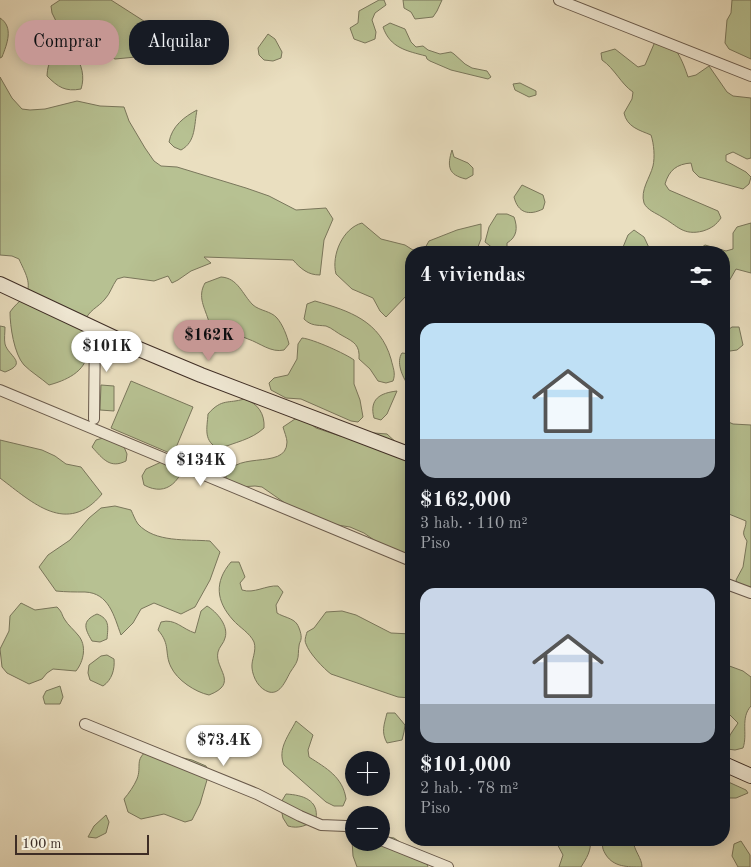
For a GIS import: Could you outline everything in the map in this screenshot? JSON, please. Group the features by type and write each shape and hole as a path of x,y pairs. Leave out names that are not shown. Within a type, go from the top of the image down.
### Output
{"street":[{"path":"559,0 751,76"},
{"path":"0,284 95,327 134,347 201,375 405,453"},
{"path":"94,419 95,327"},
{"path":"0,390 405,559"},
{"path":"730,585 751,593"},
{"path":"85,724 257,794 300,816 321,824 345,826"},
{"path":"730,767 751,776"},
{"path":"390,844 448,867"}],"green space":[{"path":"60,0 111,0 142,20 129,20 129,58 119,59 119,20 56,20 51,6"},
{"path":"379,0 384,0 386,5 375,13 372,20 376,32 375,39 365,43 354,39 350,28 358,23 359,11"},
{"path":"403,0 442,0 433,17 415,19 411,12 404,8"},
{"path":"732,0 751,0 751,59 729,49 725,43 727,20 731,13"},
{"path":"0,18 7,26 8,36 4,52 0,58"},
{"path":"390,23 405,29 411,42 416,47 423,46 440,54 451,52 472,68 487,71 491,77 488,79 451,70 430,61 426,56 400,48 390,40 383,27"},
{"path":"268,34 275,39 282,52 281,58 273,61 264,60 259,55 258,48"},
{"path":"659,38 670,43 674,48 681,59 688,77 696,75 709,66 727,92 733,96 751,98 751,158 747,159 733,152 726,155 726,161 746,172 751,177 749,184 743,189 699,177 693,171 691,163 671,171 665,184 669,190 718,211 721,218 714,226 703,231 685,231 645,205 643,193 654,159 651,135 628,122 624,113 632,99 633,92 602,60 601,53 615,49 638,67 645,65 654,44"},
{"path":"80,65 83,75 81,89 70,90 62,88 47,76 48,66"},
{"path":"0,77 12,98 22,109 45,109 77,101 100,106 124,107 129,121 145,148 154,161 161,166 177,167 246,188 269,196 296,210 326,208 333,219 324,240 320,275 305,271 293,260 204,257 211,263 191,271 172,283 168,276 154,281 124,277 117,279 107,297 86,318 84,330 87,352 83,365 68,378 49,385 24,365 15,347 12,332 10,312 24,297 27,292 28,283 19,259 0,255"},
{"path":"520,83 536,91 536,95 529,97 515,90 513,84"},
{"path":"197,110 192,138 186,147 181,150 174,147 169,142 173,131 183,119"},
{"path":"452,150 454,157 468,163 473,168 473,175 466,179 452,172 449,165"},
{"path":"522,185 543,195 545,202 543,209 525,212 518,207 514,197"},
{"path":"497,214 507,214 514,217 516,232 507,243 507,246 490,246 485,242 489,227"},
{"path":"362,223 381,239 407,246 405,246 405,297 386,317 380,311 373,298 352,289 336,274 335,259 340,243 349,230"},
{"path":"751,223 751,273 736,269 730,280 730,250 733,249 733,233 737,227"},
{"path":"481,224 481,239 478,246 426,246 429,241 457,230"},
{"path":"634,230 644,237 648,246 623,246 628,235"},
{"path":"221,277 232,280 253,305 277,318 289,344 284,350 270,349 240,336 213,332 204,352 203,340 209,322 202,302 203,288 205,283"},
{"path":"315,301 352,314 379,335 391,359 394,370 393,381 386,383 378,381 370,369 359,359 356,344 326,326 312,324 304,319 307,304"},
{"path":"0,326 5,327 5,344 16,362 16,366 5,372 0,370"},
{"path":"739,327 743,345 737,350 730,351 730,328"},
{"path":"302,338 329,347 354,360 354,384 360,400 363,417 358,422 351,421 301,399 286,398 271,390 269,383 274,378 288,375 297,359 298,344"},
{"path":"402,353 405,353 405,379 401,369 400,357"},
{"path":"131,381 193,407 175,450 182,450 187,456 185,464 178,479 167,488 160,489 144,485 142,476 146,469 170,458 172,454 111,428"},
{"path":"101,385 114,386 114,411 100,410"},
{"path":"397,391 387,414 381,420 374,418 373,406 377,398 386,393"},
{"path":"244,399 253,403 260,410 264,428 248,438 219,449 208,438 208,414 221,404"},
{"path":"303,418 316,428 340,436 362,432 387,434 405,450 405,558 394,554 364,533 350,527 325,523 295,510 262,487 239,487 225,483 228,472 236,465 268,459 278,456 284,451 287,442 283,427 295,419"},
{"path":"730,423 751,425 751,588 739,586 736,580 743,567 747,541 744,533 746,521 730,514"},
{"path":"103,438 124,447 127,454 126,461 115,464 107,462 92,447 96,440"},
{"path":"0,440 42,450 66,464 81,467 102,494 89,506 76,513 63,514 50,511 38,505 0,478"},
{"path":"115,506 131,510 138,524 153,534 172,539 210,541 220,552 210,580 195,607 181,614 154,603 141,609 133,623 121,635 109,607 100,596 85,592 56,591 39,567 48,555 70,540 89,518 101,508"},
{"path":"231,562 239,562 245,577 240,583 242,590 251,591 278,586 283,592 276,605 277,613 293,620 299,629 301,640 297,661 283,686 277,691 265,691 257,683 252,668 255,649 254,642 227,613 220,599 219,591 222,577"},
{"path":"21,603 35,610 57,607 59,609 66,622 83,643 83,658 76,671 53,669 42,679 29,684 7,673 2,667 0,649 9,631 10,616"},
{"path":"207,606 215,612 224,624 226,633 218,658 224,675 223,686 209,695 187,685 174,672 169,662 165,640 158,630 161,622 170,621 195,633 201,611"},
{"path":"342,611 356,615 391,633 405,634 405,698 398,697 331,674 321,665 308,648 305,638 307,632 314,628 326,612"},
{"path":"97,614 104,618 108,627 107,639 100,642 92,641 86,629 88,619"},
{"path":"107,655 114,659 114,667 111,677 103,686 90,680 88,673 89,665 101,656"},
{"path":"730,666 743,671 751,677 751,706 745,721 743,748 730,749 730,735 738,723 730,715"},
{"path":"60,686 63,697 60,704 45,704 43,697 46,691"},
{"path":"387,713 395,713 405,725 402,740 387,743 384,725"},
{"path":"296,721 313,735 308,750 309,757 322,765 337,779 346,799 343,806 334,806 326,802 284,765 282,753 287,737"},
{"path":"148,750 192,760 206,766 209,773 200,804 192,820 185,822 164,814 141,819 128,812 124,799 137,779 141,757"},
{"path":"730,783 746,790 748,793 736,798 730,798"},
{"path":"286,794 304,797 312,803 315,807 316,819 302,826 288,826 283,818 280,804"},
{"path":"106,815 109,822 106,833 96,838 88,837 94,826"},
{"path":"390,837 394,838 425,859 428,867 357,867 353,851 390,851"},
{"path":"741,841 750,855 750,867 738,867 732,856 734,844"},
{"path":"558,846 590,846 587,858 581,867 559,867 563,855"},
{"path":"603,846 634,846 642,867 617,864 609,859 603,850"}]}
